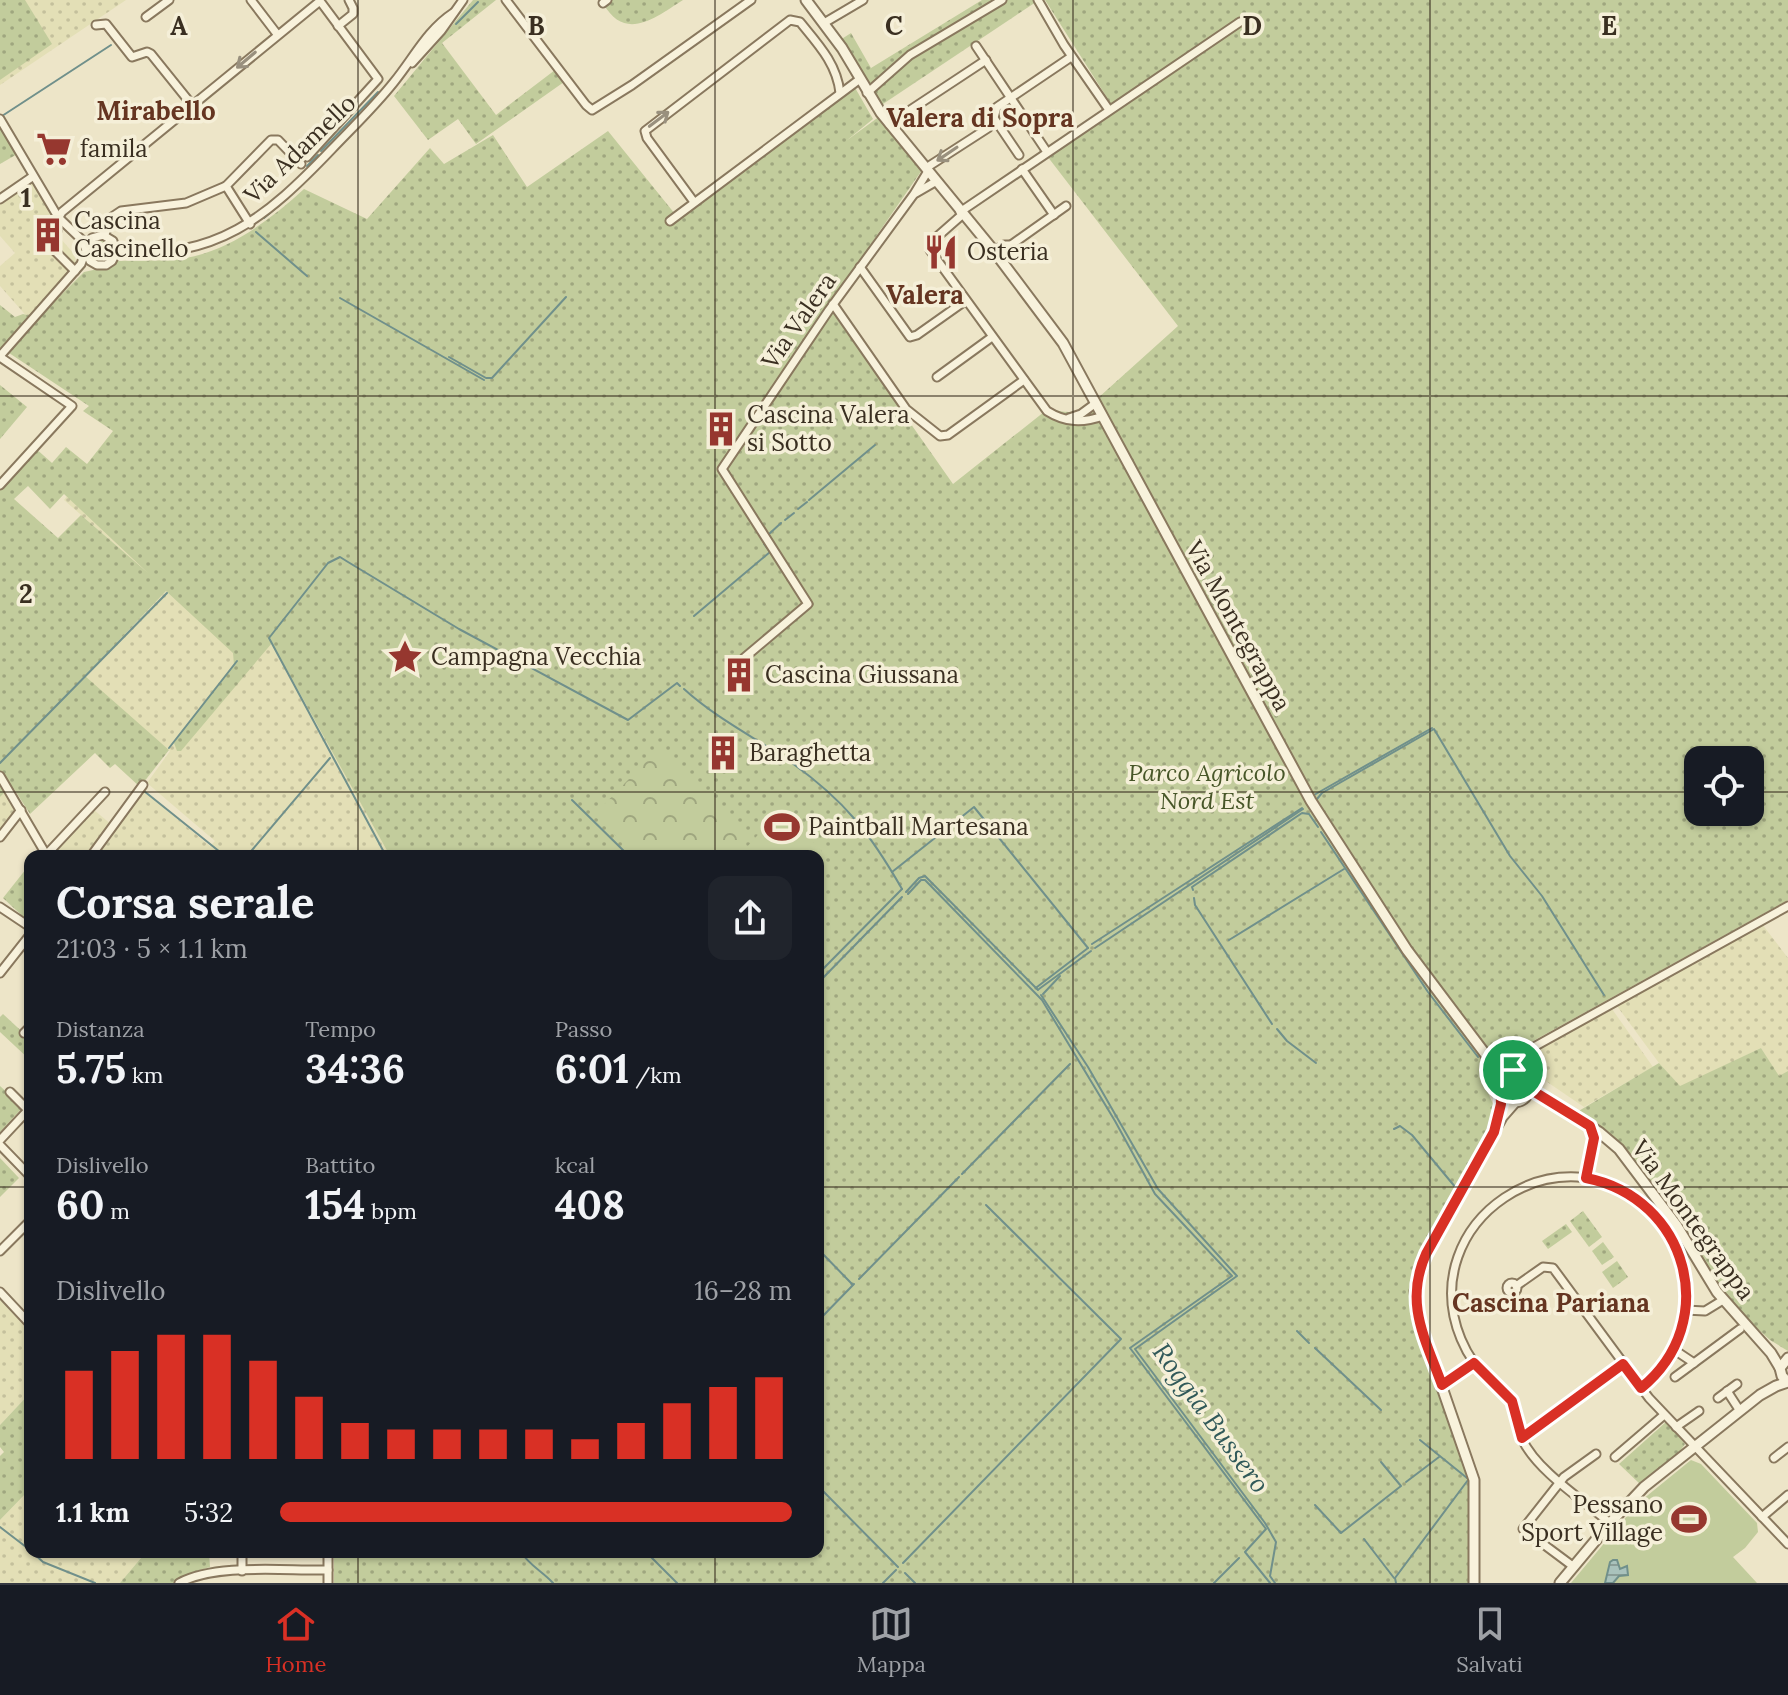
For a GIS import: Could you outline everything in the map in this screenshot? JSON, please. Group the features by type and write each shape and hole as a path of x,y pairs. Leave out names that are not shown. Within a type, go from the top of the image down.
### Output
{"street":[{"path":"146,17 169,0"},
{"path":"251,0 277,34"},
{"path":"338,26 353,14 349,0"},
{"name":"Via Adamello","path":"116,252 152,253 183,249 218,239 250,224 298,183 405,69 439,24 463,0"},
{"path":"506,0 592,110 751,0"},
{"name":"Via Montegrappa","path":"806,0 889,124 1053,328 1311,801 1407,950 1486,1055 1500,1079"},
{"path":"824,23 863,0"},
{"path":"867,93 910,55 1002,0"},
{"path":"1038,0 1071,57 1109,110"},
{"path":"58,217 320,1 378,79 304,161 278,140 271,140 226,186 186,203 120,211 109,219 105,235"},
{"path":"694,202 646,137 645,131 790,20 801,23 832,64 838,75 840,93"},
{"path":"1103,416 1084,422 1063,419 1047,411 965,301 929,246 961,213 1022,169 1240,22"},
{"path":"96,25 106,24 132,57 147,52 151,54 192,105"},
{"path":"976,46 1047,152"},
{"path":"927,170 988,128 996,108 1071,57"},
{"path":"889,124 986,60"},
{"path":"670,221 860,79"},
{"path":"994,118 1019,155"},
{"path":"0,119 58,217 77,235 89,260 96,264"},
{"path":"1022,169 1054,215"},
{"name":"Via Valera","path":"744,658 808,604 722,469 833,304 914,194 927,170"},
{"path":"0,199 32,177"},
{"name":"Via Valera","path":"914,194 935,182"},
{"path":"226,186 250,224"},
{"path":"997,255 1009,251 1011,245 1066,206"},
{"path":"58,217 58,233 68,227"},
{"path":"76,270 109,263 116,252 113,241 105,235 77,235"},
{"path":"0,485 72,406 0,356 83,262 93,237"},
{"path":"52,248 76,270"},
{"path":"860,267 910,337 965,301"},
{"path":"833,304 906,409 940,436 948,435 1024,380"},
{"path":"937,377 992,337"},
{"path":"1063,419 1081,414 1096,403"},
{"path":"0,776 44,850"},
{"path":"95,850 143,785"},
{"path":"52,850 105,792"},
{"path":"0,837 21,810"},
{"path":"1496,1128 1501,1104 1500,1079 1523,1053 1788,906"},
{"path":"0,907 24,923"},
{"path":"0,973 24,943"},
{"name":"Via Montegrappa","path":"1486,1055 1511,1070"},
{"path":"1474,1583 1475,1483 1416,1311 1417,1280 1426,1254 1505,1112 1530,1088 1526,1076 1511,1070"},
{"name":"Via Montegrappa","path":"1530,1088 1616,1146 1680,1229 1723,1300 1759,1340 1788,1382"},
{"path":"10,1092 24,1105"},
{"path":"1500,1092 1505,1099 1519,1100"},
{"name":"Via Montegrappa","path":"1519,1100 1550,1102"},
{"path":"24,1115 0,1142 24,1169"},
{"path":"1586,1178 1594,1138 1590,1126"},
{"path":"1610,1523 1539,1463 1522,1438 1512,1401 1474,1363 1460,1337 1452,1300 1455,1265 1468,1235 1488,1209 1518,1189 1553,1178 1586,1178 1606,1183 1632,1196 1664,1226 1683,1265 1685,1310 1673,1349 1658,1372 1641,1388"},
{"path":"0,1251 24,1227"},
{"path":"1516,1286 1545,1266 1553,1268 1641,1388 1788,1544"},
{"path":"0,1292 24,1312"},
{"path":"1685,1310 1705,1311 1723,1300"},
{"path":"1675,1377 1740,1329"},
{"name":"Via Montegrappa","path":"1759,1340 1788,1357"},
{"path":"1673,1349 1694,1363"},
{"path":"1760,1395 1788,1357"},
{"path":"1442,1385 1474,1363"},
{"path":"1522,1438 1623,1364"},
{"path":"1560,1583 1610,1523 1657,1475 1760,1395 1788,1382"},
{"path":"1718,1398 1737,1384"},
{"path":"1727,1391 1740,1411"},
{"path":"1676,1427 1699,1411"},
{"path":"1615,1457 1664,1415"},
{"path":"1774,1458 1788,1447"},
{"path":"1574,1567 1523,1529 1561,1482 1596,1454"},
{"path":"1762,1517 1788,1495"},
{"path":"242,1558 242,1571"},
{"path":"328,1558 328,1583"},
{"path":"179,1583 210,1571 263,1574 328,1570"}],"shaded area":[{"path":"0,0 126,0 0,85"},
{"name":"Cascina Cascinello","path":"32,181 52,212 46,222 75,255 76,264 30,320 0,286 0,266 15,253 0,236 0,203"},
{"path":"119,429 618,850 100,850 143,791 210,846 215,841 147,783 170,751 84,677 167,590 64,500"},
{"path":"7,790 18,809 0,831 0,797"},
{"path":"94,810 112,825 93,850 55,850"},
{"path":"1762,924 1788,958 1788,1071 1779,1077 1761,1048 1680,1087 1617,1006"},
{"path":"1612,1009 1653,1067 1584,1107 1522,1065 1525,1056"},
{"path":"0,1300 24,1326 24,1399 0,1425"},
{"path":"24,1495 24,1558 141,1558 120,1583 0,1583 0,1520"}],"green space":[{"path":"0,0 25,0 52,44 0,80"},
{"path":"473,0 496,0 442,43 496,115 555,70 564,82 476,144 458,119 428,140 394,96"},
{"path":"607,0 683,0 652,19 631,24 621,22 612,15 603,3"},
{"path":"982,0 1036,2 877,108 837,42 851,33 871,68"},
{"name":"Parco Agricolo Nord Est","path":"1045,0 1788,0 1788,900 1488,1066 1487,1090 1498,1116 1489,1139 1417,1264 1411,1295 1414,1317 1469,1480 1471,1583 334,1583 334,1558 824,1558 824,850 387,850 272,643 181,751 177,751 174,743 177,737 234,665 233,653 166,591 85,676 169,750 140,787 115,764 110,768 95,753 30,814 14,789 7,790 0,797 0,485 34,447 52,463 66,447 87,464 113,431 83,411 89,406 0,347 0,305 15,317 23,314 38,318 84,272 107,267 116,261 178,259 219,248 264,222 304,189 367,219 430,148 444,164 493,135 527,187 608,131 675,214 854,86 873,119 846,141 880,116 922,170 828,306 953,484 1049,408 1069,412 1088,407 1178,326 1044,152 1111,104","holes":["28,486 50,509 64,494 148,573 81,515 58,538 14,499"]},
{"path":"0,123 19,153 0,164"},
{"path":"101,238 109,242 113,250 109,258 101,262 93,258 89,250 93,242"},
{"path":"0,385 27,407 0,439"},
{"path":"660,747 749,833 733,850 631,850 594,815"},
{"name":"Paintball Martesana","path":"782,808 821,850 750,850 747,847"},
{"path":"24,872 24,917 3,898"},
{"path":"3,1014 24,1033 24,1054 0,1032 0,1017"},
{"path":"1761,1048 1779,1076 1788,1071 1788,1351 1770,1340 1743,1315 1706,1268 1683,1227 1617,1140 1577,1112 1659,1063 1680,1086"},
{"path":"0,1086 23,1107 0,1132"},
{"path":"0,1158 19,1178 0,1197"},
{"path":"1583,1211 1602,1237 1589,1247 1570,1221"},
{"path":"1566,1224 1572,1232 1548,1249 1542,1241"},
{"path":"1603,1242 1614,1257 1602,1265 1592,1251"},
{"path":"1617,1261 1628,1277 1613,1288 1602,1272"},
{"path":"24,1399 24,1495 0,1520 0,1456 4,1452 0,1447 0,1425"},
{"path":"1666,1422 1685,1444 1678,1454 1641,1485 1619,1464"},
{"name":"Pessano Sport Village","path":"1691,1460 1701,1464 1757,1523 1758,1532 1733,1557 1757,1583 1571,1583 1637,1504"},
{"path":"141,1558 209,1558 210,1567 188,1574 174,1583 120,1583"}],"water":[{"path":"1617,1560 1620,1569 1627,1566 1628,1575 1619,1576 1613,1583 1605,1583 1610,1562"}],"waterway":[{"path":"456,24 478,2"},
{"path":"2,116 111,45"},
{"path":"321,151 378,92"},
{"path":"307,166 318,155"},
{"path":"264,218 290,196"},
{"path":"256,232 307,276"},
{"path":"449,357 486,378 492,378 566,297"},
{"path":"340,298 484,380"},
{"path":"809,500 875,445"},
{"path":"798,509 807,502"},
{"path":"785,520 794,513"},
{"path":"769,534 781,523"},
{"path":"694,616 770,552 764,544"},
{"path":"383,850 269,638 328,563 340,557 459,629 628,720 677,683 680,686"},
{"path":"0,763 167,593"},
{"path":"169,748 237,661"},
{"path":"684,689 723,719 792,763 827,791 855,819 902,889"},
{"path":"1314,795 1432,728"},
{"path":"1317,799 1322,793 1434,729 1510,856 1542,896 1604,995"},
{"path":"252,850 330,758"},
{"path":"144,791 218,850"},
{"path":"572,800 623,850"},
{"path":"892,872 974,807 1088,948"},
{"path":"1092,944 1302,808"},
{"path":"1095,948 1303,809"},
{"path":"1193,890 1192,887 1302,813 1309,814 1318,827"},
{"path":"1321,832 1428,992 1478,1057"},
{"path":"1229,940 1344,869"},
{"path":"906,892 925,876 1038,990"},
{"path":"908,894 921,880 925,880 1042,1000 1155,1194 1232,1276 1130,1348 1266,1529 1245,1552 1270,1583"},
{"path":"824,968 902,889"},
{"path":"824,977 902,897"},
{"path":"1194,898 1195,905 1272,1024"},
{"path":"1037,987 1088,948"},
{"path":"1039,989 1091,951"},
{"path":"1043,994 1060,976"},
{"name":"Roggia Bussero","path":"1041,995 1088,1067 1158,1189 1237,1276 1135,1349 1265,1523 1276,1542 1270,1576 1275,1583"},
{"path":"1277,1029 1287,1041 1316,1063"},
{"path":"962,1174 1070,1064"},
{"path":"1394,1129 1400,1126 1412,1135 1456,1188"},
{"path":"859,1279 959,1177"},
{"path":"903,1563 1121,1339 986,1205"},
{"path":"824,1255 852,1284"},
{"path":"824,1315 854,1284"},
{"path":"1297,1331 1309,1343"},
{"path":"1315,1348 1381,1410"},
{"path":"1420,1440 1467,1478"},
{"path":"1406,1482 1439,1457"},
{"path":"1315,1505 1341,1533 1401,1486 1381,1462"},
{"path":"1396,1583 1395,1578 1468,1480"},
{"path":"824,1492 898,1567"},
{"path":"0,1527 24,1545"},
{"path":"1364,1539 1394,1578"},
{"path":"39,1558 95,1583"},
{"path":"526,1558 553,1583"},
{"path":"652,1558 677,1583"},
{"path":"1214,1583 1239,1558"},
{"path":"883,1583 896,1570"},
{"path":"905,1573 915,1583"}],"place":[{"name":"famila","path":"54,149"},
{"name":"Cascina Cascinello","path":"48,235"},
{"name":"Osteria","path":"941,252"},
{"name":"Cascina Valera si Sotto","path":"721,429"},
{"name":"Campagna Vecchia","path":"405,657"},
{"name":"Cascina Giussana","path":"739,675"},
{"name":"Baraghetta","path":"723,753"},
{"name":"Paintball Martesana","path":"782,827"},
{"name":"Pessano Sport Village","path":"1689,1519"}],"district":[{"name":"Mirabello","path":"156,111"},
{"name":"Valera di Sopra","path":"980,118"},
{"name":"Valera","path":"925,295"},
{"name":"Cascina Pariana","path":"1551,1303"}],"route":[{"path":"1513,1070 1526,1076 1533,1091 1590,1126 1594,1138 1586,1178 1626,1192 1658,1218 1677,1248 1683,1265 1686,1294 1684,1319 1677,1341 1665,1363 1647,1383 1641,1388 1623,1364 1522,1438 1512,1401 1474,1363 1442,1385 1420,1324 1415,1300 1418,1274 1426,1254 1494,1132 1501,1104 1500,1079 1513,1070"}]}
